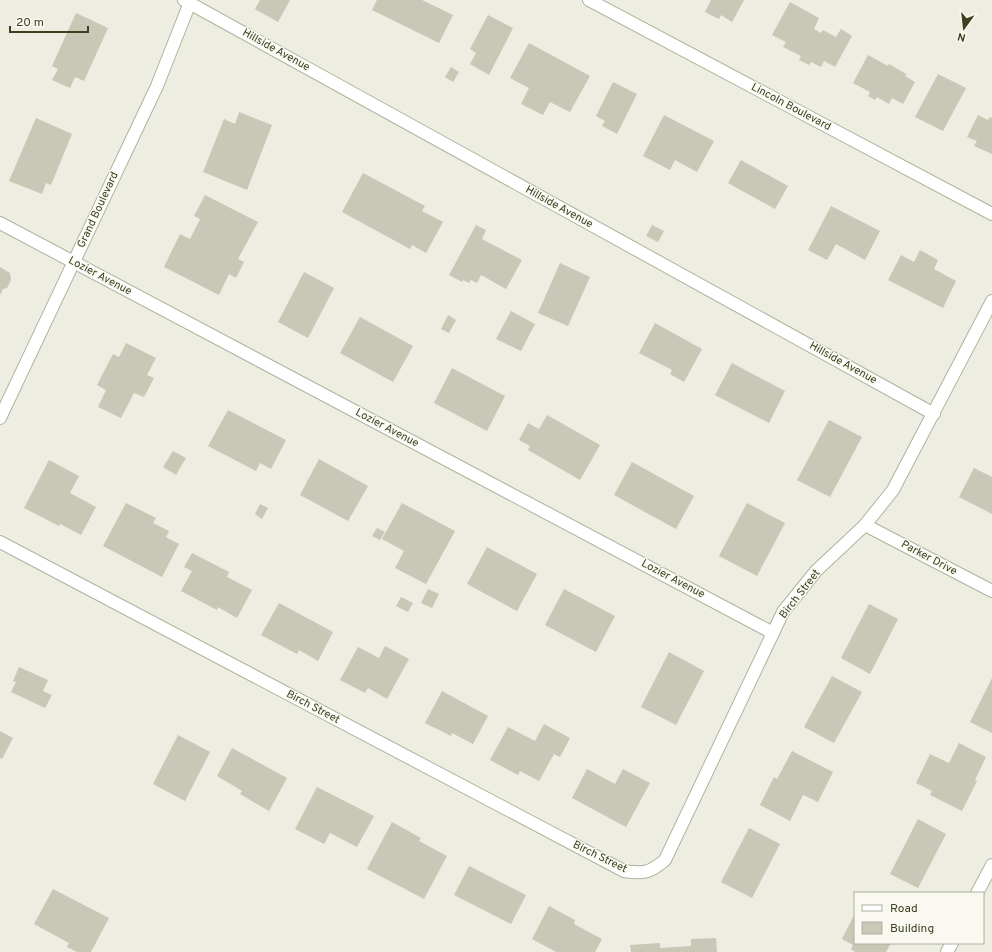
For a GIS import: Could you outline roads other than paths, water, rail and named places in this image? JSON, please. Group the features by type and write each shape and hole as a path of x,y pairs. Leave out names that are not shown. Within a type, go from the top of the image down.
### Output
{"street":[{"name":"Lincoln Boulevard","path":"589,0 992,214"},
{"name":"Grand Boulevard","path":"0,418 157,86 189,1"},
{"name":"Hillside Avenue","path":"189,1 934,414"},
{"name":"Lozier Avenue","path":"0,223 773,633"},
{"name":"Birch Street","path":"0,542 624,871 639,874 654,870 665,860 783,612 816,571 865,525 894,490 992,301"},
{"name":"Parker Drive","path":"865,525 992,591"},
{"path":"978,892 992,865"}]}
